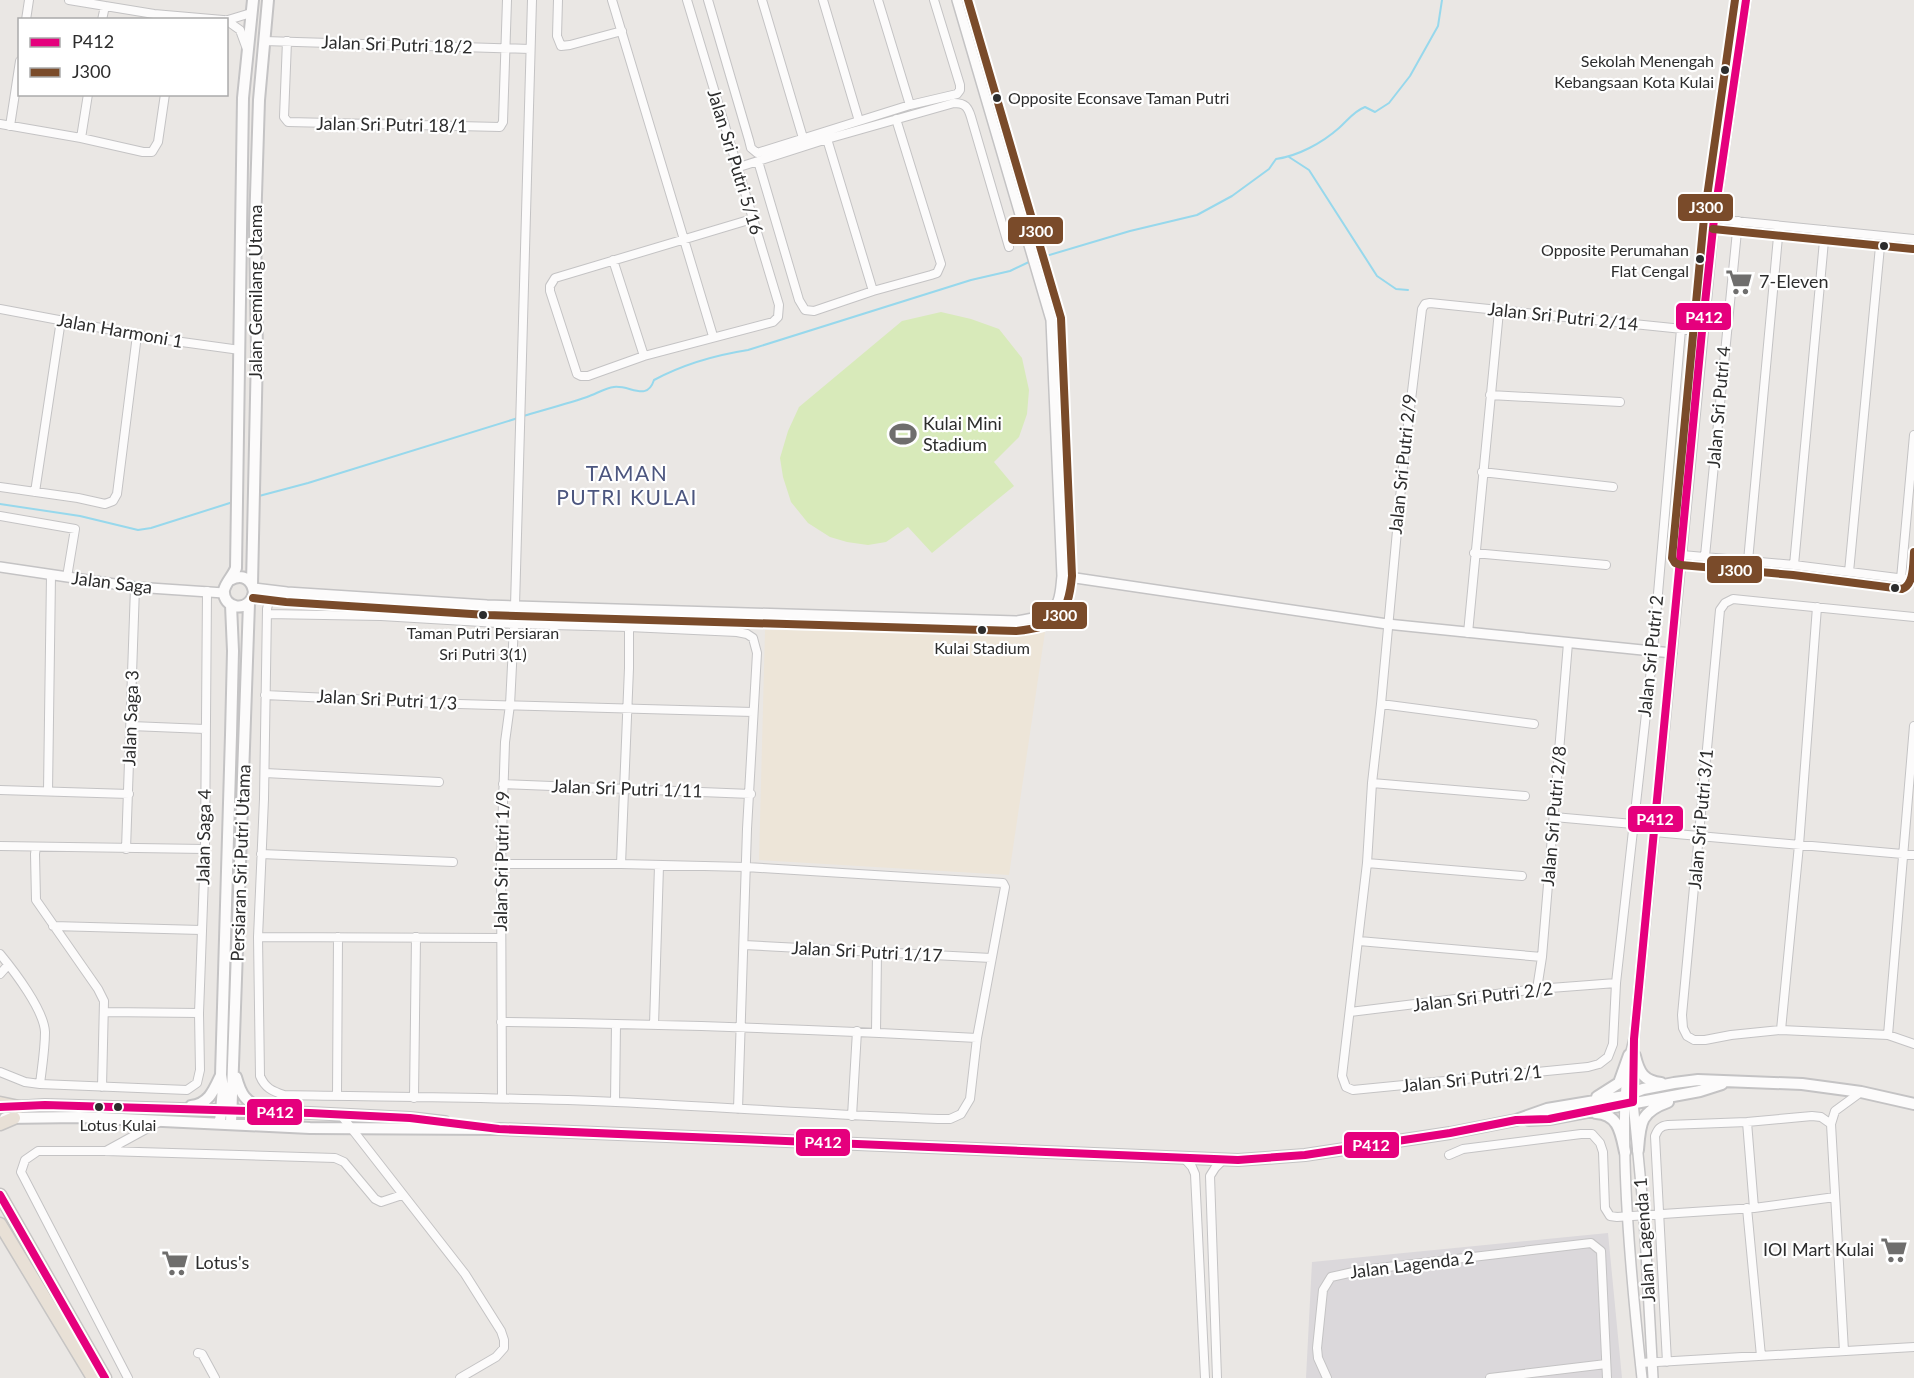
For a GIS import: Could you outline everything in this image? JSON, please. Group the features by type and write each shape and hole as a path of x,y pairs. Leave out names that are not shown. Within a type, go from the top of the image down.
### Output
{"highway":[{"path":"0,1105 16,1112 0,1124"},
{"path":"0,1195 105,1378"},
{"path":"0,1224 93,1378"}],"main road":[{"name":"Jalan Gemilang Utama","path":"230,579 236,568 243,98 253,0"},
{"name":"Jalan Gemilang Utama","path":"253,586 257,352 255,228 259,100 268,0"},
{"path":"239,576 253,586 251,601 240,607 231,604 226,599 224,593 230,579 239,576"},
{"name":"Persiaran Sri Putri Utama","path":"220,1123 226,1110 235,1074 251,601"},
{"name":"Persiaran Sri Putri Utama","path":"231,604 233,651 221,1075 226,1110 231,1123"},
{"path":"1632,1056 1643,1077 1652,1082 1674,1083 1698,1080 1802,1083 1861,1092 1914,1104"},
{"path":"1573,1110 1619,1083 1632,1056"},
{"path":"235,1074 248,1103 267,1112"},
{"path":"167,1109 200,1105 211,1097 221,1075"},
{"path":"1638,1150 1640,1125 1643,1117 1649,1111 1658,1105 1726,1082"},
{"path":"1629,1099 1674,1083"},
{"path":"1573,1110 1629,1099 1700,1091"},
{"path":"0,1118 45,1105 410,1118 499,1129"},
{"path":"16,1112 310,1128 499,1129 1224,1159 1305,1155 1450,1133 1516,1120 1548,1109 1609,1115 1619,1128 1625,1152"}],"street":[{"path":"26,18 29,0"},
{"path":"69,0 154,14 202,18"},
{"path":"506,48 507,0"},
{"name":"Jalan Sri Putri 1/9","path":"502,1098 503,784 514,624 532,0"},
{"path":"558,0 557,36 561,46 622,31"},
{"path":"612,0 622,31 684,238 713,336 644,356 588,376 581,376 574,368 550,286 555,278 684,238 752,219"},
{"name":"Jalan Sri Putri 5/16","path":"687,0 780,310 773,322 713,336"},
{"path":"708,0 751,148 758,157 802,306 808,312 937,273 941,264 896,119"},
{"path":"762,0 803,138"},
{"path":"823,0 859,121"},
{"path":"878,0 910,105"},
{"path":"736,168 803,138 910,105 957,94 960,90 934,0"},
{"path":"253,586 287,592 514,606 1016,621 1041,615 1054,606 1058,602 1062,576 1051,320 957,0"},
{"path":"1629,1099 1713,219 1746,0"},
{"path":"102,18 105,6"},
{"path":"228,19 251,13"},
{"path":"228,21 240,30 248,51"},
{"name":"Jalan Sri Putri 18/2","path":"264,41 530,49"},
{"name":"Jalan Sri Putri 18/1","path":"287,41 284,117 288,122 500,127 503,122 506,48"},
{"path":"10,126 18,74"},
{"path":"81,138 88,96"},
{"path":"0,124 152,152 158,142 165,96"},
{"path":"758,157 961,103 966,106 971,117 1010,247"},
{"path":"827,139 873,291"},
{"path":"1713,219 1914,239"},
{"name":"Jalan Sri Putri 4","path":"1705,556 1738,221"},
{"path":"1748,561 1779,225"},
{"path":"1794,565 1825,230"},
{"path":"1850,572 1881,236"},
{"path":"613,260 644,356"},
{"name":"Jalan Sri Putri 2/14","path":"1425,304 1702,331"},
{"name":"Jalan Sri Putri 2/9","path":"1346,1087 1342,1076 1367,863 1387,624 1420,316 1425,304"},
{"name":"Jalan Harmoni 1","path":"0,309 137,335 240,350"},
{"path":"1468,633 1499,311"},
{"path":"35,492 61,320"},
{"name":"Jalan Sri Putri 2","path":"1599,1064 1608,1057 1613,1044 1616,983 1653,651 1681,329"},
{"path":"0,487 105,504 113,501 117,494 137,335"},
{"path":"1490,395 1620,402"},
{"path":"1901,579 1911,496 1914,435"},
{"path":"1482,472 1612,487"},
{"path":"0,516 75,529 68,577"},
{"path":"1474,553 1606,566"},
{"path":"1682,555 1794,565 1914,580"},
{"name":"Jalan Saga","path":"0,567 135,587 224,593"},
{"path":"48,791 51,575"},
{"path":"1062,576 1387,624 1672,653"},
{"name":"Jalan Saga 3","path":"126,849 135,587"},
{"name":"Jalan Saga 4","path":"102,1087 187,1090 197,1083 200,1070 199,1012 205,849 207,591"},
{"path":"251,601 287,592"},
{"path":"270,596 267,614 265,774 258,937 260,1076 264,1085 271,1091 284,1095 615,1102 852,1116 950,1119 961,1114 970,1099 977,1038 1005,887 1003,883 746,867 501,864"},
{"name":"Jalan Sri Putri 3/1","path":"1781,1030 1695,1040 1687,1036 1683,1028 1682,1015 1720,610 1725,603 1733,599 1817,607"},
{"path":"1914,617 1817,607 1799,845 1781,1030 1888,1035 1914,1044"},
{"path":"267,614 381,616 514,624 737,632 753,638 757,653 746,867 738,1109"},
{"path":"621,864 629,627"},
{"name":"Jalan Sri Putri 2/8","path":"1537,990 1542,957 1568,643"},
{"name":"Jalan Sri Putri 1/3","path":"265,695 753,712"},
{"path":"1381,704 1534,724"},
{"path":"131,726 205,729"},
{"path":"1888,1035 1914,726"},
{"path":"265,774 439,782"},
{"path":"1372,783 1525,796"},
{"name":"Jalan Sri Putri 1/11","path":"503,784 751,794"},
{"path":"0,790 129,795"},
{"path":"1554,817 1633,824"},
{"path":"1654,832 1914,855"},
{"path":"0,846 205,849"},
{"path":"0,1072 25,1082 102,1087 104,1012 102,995 36,900 36,847"},
{"path":"261,854 453,862"},
{"path":"1367,863 1522,876"},
{"path":"654,1025 659,866"},
{"path":"54,926 201,930"},
{"path":"258,937 501,938"},
{"path":"337,1096 338,937"},
{"path":"414,1098 416,937"},
{"path":"1359,941 1542,957"},
{"name":"Jalan Sri Putri 1/17","path":"744,945 991,958"},
{"path":"876,1032 877,953"},
{"path":"0,954 37,1008 43,1021 45,1031 40,1084"},
{"path":"0,974 9,965"},
{"name":"Jalan Sri Putri 2/2","path":"1350,1012 1616,983"},
{"path":"104,1012 199,1012"},
{"path":"501,1022 857,1031 977,1038"},
{"path":"615,1102 616,1024"},
{"path":"852,1116 857,1031"},
{"name":"Jalan Sri Putri 2/1","path":"1346,1087 1353,1090 1365,1090 1599,1064"},
{"path":"1844,1351 1831,1124 1835,1111 1861,1092"},
{"name":"Jalan Lagenda 1","path":"1629,1099 1638,1150 1644,1216 1653,1378"},
{"name":"Jalan Lagenda 1","path":"1629,1099 1625,1152 1627,1217 1642,1378"},
{"path":"341,1115 465,1274 501,1331 504,1348 496,1357 460,1378"},
{"path":"1667,1362 1655,1136 1661,1126 1812,1116 1821,1117 1831,1124"},
{"path":"105,1151 162,1120"},
{"path":"1748,1122 1750,1208 1761,1356"},
{"path":"1449,1155 1463,1149 1592,1134 1600,1143 1603,1152 1606,1212 1610,1216 1627,1217 1750,1208 1834,1197"},
{"path":"128,1378 21,1173 25,1160 38,1151 335,1158 344,1162 375,1199 381,1202 402,1195"},
{"path":"1184,1158 1195,1174 1205,1378"},
{"path":"1217,1378 1210,1176 1224,1159"},
{"name":"Jalan Lagenda 2","path":"1327,1378 1318,1358 1317,1348 1323,1290 1331,1276 1362,1270 1591,1243 1601,1251 1606,1364"},
{"path":"1640,1364 1914,1347"},
{"path":"198,1353 202,1354 215,1378"},
{"path":"1490,1378 1606,1364 1607,1378"}],"shaded area":[{"path":"765,630 1045,632 1009,875 759,860"},
{"path":"1608,1233 1622,1378 1306,1378 1312,1262"}],"green space":[{"name":"Kulai Mini Stadium","path":"941,312 999,329 1022,358 1029,390 1027,414 1019,437 994,462 1014,486 932,553 908,527 886,542 868,545 830,537 808,523 791,502 783,477 780,458 788,431 799,407 902,321"}],"waterway":[{"path":"1036,259 1130,231 1197,215 1232,196 1269,169 1276,159 1301,152 1325,139 1354,113 1365,107 1375,112 1389,103 1410,76 1438,26 1442,0"},
{"path":"1289,157 1309,170 1377,276 1396,289 1408,290"},
{"path":"523,416 611,388 647,390 654,380 688,365 748,350 971,280 1010,271 1031,261"},
{"path":"259,496 518,418"},
{"path":"0,504 80,516 138,530 233,502"}],"transit line":[{"name":"J300","path":"253,598 487,615 1016,631 1041,627 1058,618 1067,602 1072,576 1061,318 968,0"},
{"name":"J300","path":"1735,0 1704,218 1672,558 1675,563 1681,565 1793,575 1902,589 1911,579 1914,552"},
{"name":"P412","path":"0,1107 45,1105 310,1113 410,1118 499,1129 1238,1160 1305,1155 1450,1133 1516,1120 1549,1119 1633,1102 1634,1039 1702,331 1714,219 1746,0"},
{"name":"J300","path":"1713,229 1913,249"},
{"name":"P412","path":"0,1195 105,1378"}],"place":[{"name":"Sekolah Menengah Kebangsaan Kota Kulai","path":"1725,70"},
{"name":"Opposite Econsave Taman Putri","path":"997,98"},
{"name":"Opposite Perumahan Flat Cengal","path":"1700,259"},
{"name":"7-Eleven","path":"1739,282"},
{"name":"Kulai Mini Stadium","path":"903,434"},
{"name":"Taman Putri Persiaran Sri Putri 3(1)","path":"483,615"},
{"name":"Kulai Stadium","path":"982,630"},
{"name":"Lotus Kulai","path":"118,1107"},
{"name":"IOI Mart Kulai","path":"1894,1250"},
{"name":"Lotus's","path":"175,1263"}],"district":[{"name":"TAMAN PUTRI KULAI","path":"627,486"}]}
